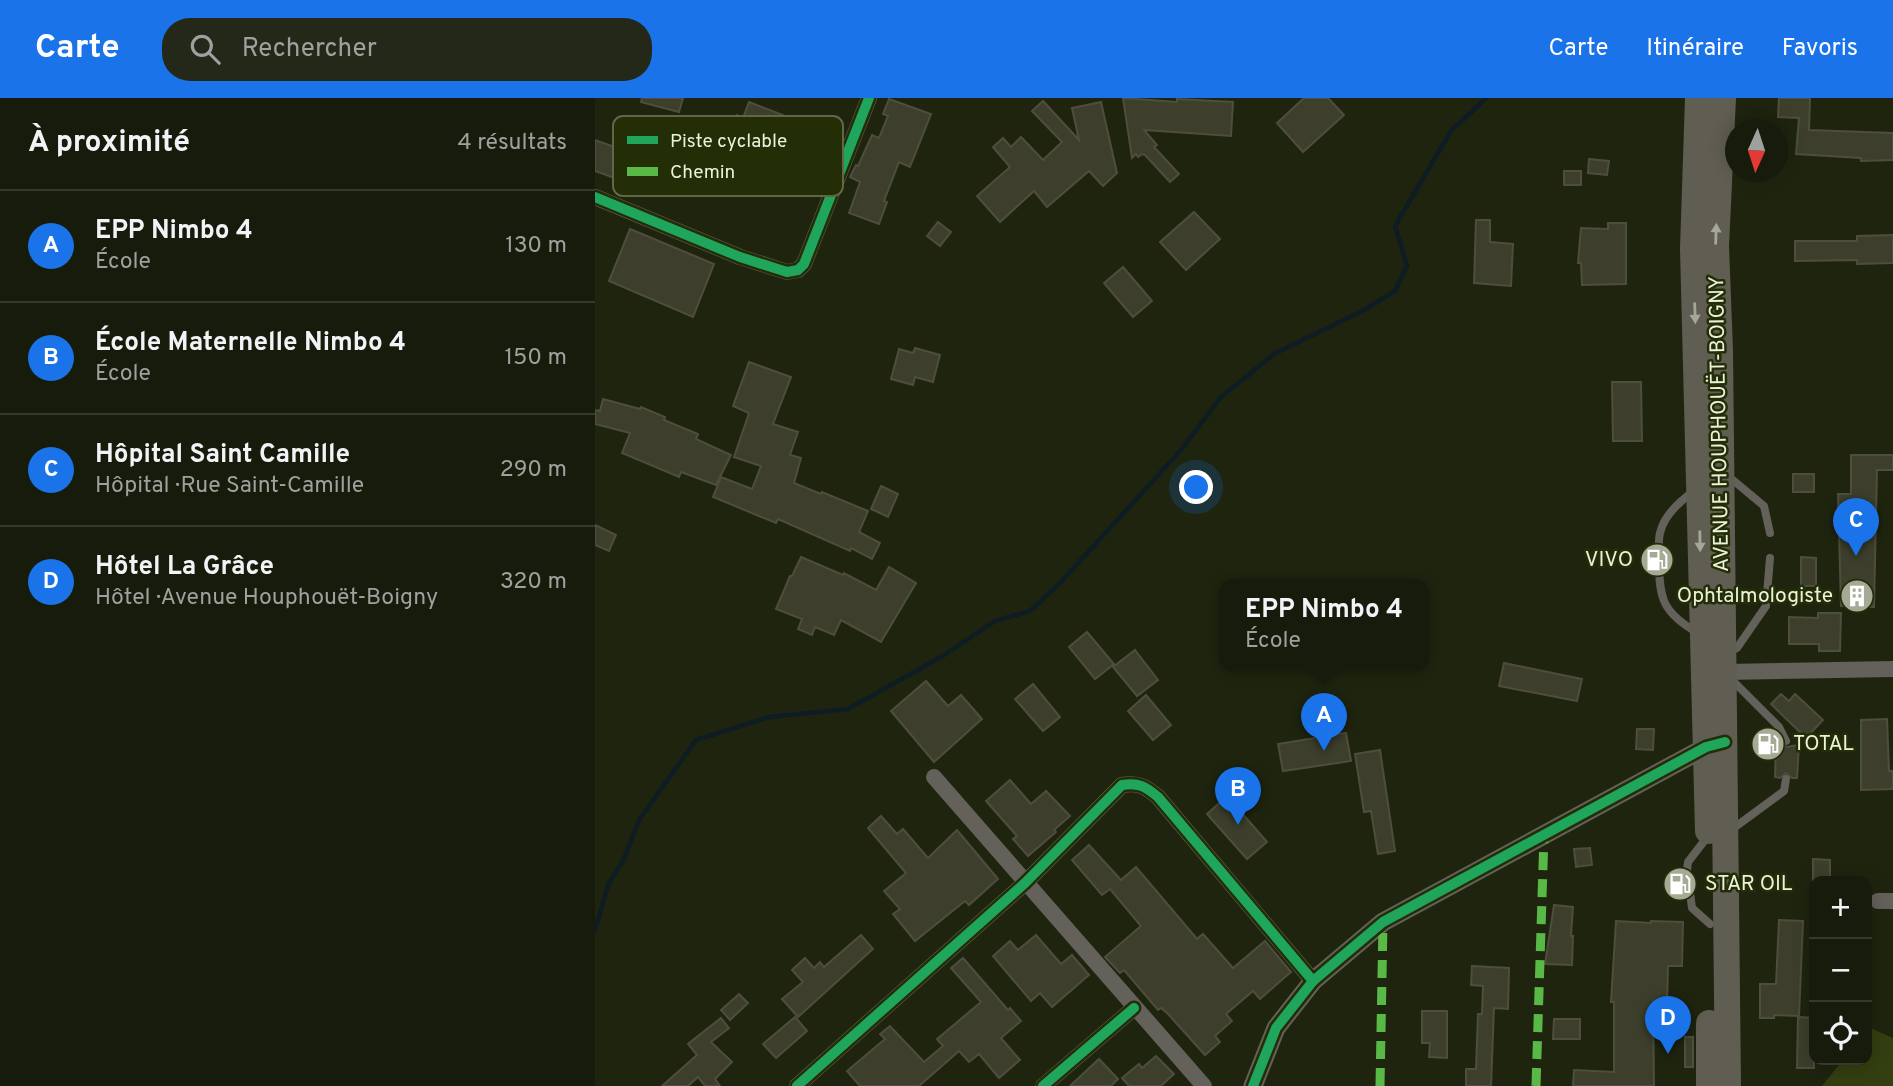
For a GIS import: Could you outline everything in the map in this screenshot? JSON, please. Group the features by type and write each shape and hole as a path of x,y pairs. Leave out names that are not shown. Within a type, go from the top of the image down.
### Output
{"highway":[{"name":"AVENUE HOUPHOUËT-BOIGNY","path":"1698,98 1693,249 1703,636 1715,745 1716,835 1728,1086"},
{"name":"AVENUE HOUPHOUËT-BOIGNY","path":"1715,745 1724,662 1716,246 1723,98"},
{"name":"AVENUE HOUPHOUËT-BOIGNY","path":"1709,1086 1710,924 1716,835"}],"street":[{"path":"843,164 869,98"},
{"path":"595,197 740,257 787,272 798,270 804,264 831,196"},
{"path":"1724,662 1893,669"},
{"path":"1253,1086 1276,1028 1313,981 1383,922 1715,745"},
{"path":"934,777 1204,1086"},
{"path":"797,1086 1025,883 1122,785 1143,785 1159,797 1313,981"},
{"path":"1043,1086 1134,1008"}],"lane":[{"path":"1721,470 1764,506 1770,533"},
{"path":"1699,487 1677,504 1660,532 1659,592 1669,610 1683,624 1703,636"},
{"path":"1770,558 1766,606 1724,662 1779,727 1786,741"},
{"path":"1716,835 1784,791 1786,779"}],"green space":[{"path":"1872,1029 1893,1038 1893,1086 1822,1086 1839,1065 1872,1065"}],"building":[{"path":"642,98 683,98 679,112 641,102"},
{"path":"1123,98 1233,102 1231,136 1144,130 1157,145 1154,147 1179,174 1170,182 1145,155 1138,157 1136,154 1132,158"},
{"path":"1304,98 1328,98 1344,115 1303,152 1277,123"},
{"path":"1779,98 1810,98 1809,130 1893,133 1893,160 1861,161 1861,158 1796,154 1799,118 1778,117"},
{"path":"889,99 931,114 910,167 899,162 884,201 887,202 879,224 849,213 860,182 850,177 872,135 879,138 888,116 883,114"},
{"path":"1043,101 1079,140 1072,108 1101,102 1117,173 1103,186 1089,171 1047,207 1034,191 1000,222 977,196 1010,167 993,147 1003,138 1011,147 1021,137 1043,160 1062,142 1032,111"},
{"path":"749,102 785,116 744,116"},
{"path":"595,140 613,146 613,178 595,171"},
{"path":"1589,159 1609,161 1607,175 1588,173"},
{"path":"1564,171 1581,171 1581,185 1564,185"},
{"path":"1194,212 1220,239 1186,270 1160,242"},
{"path":"1476,220 1490,220 1490,242 1513,244 1511,286 1474,283"},
{"path":"938,222 951,232 940,246 927,236"},
{"path":"1608,223 1626,223 1626,284 1582,285 1581,263 1578,263 1581,228 1608,229"},
{"path":"630,229 714,264 693,317 609,281"},
{"path":"1893,235 1893,263 1857,264 1857,260 1795,261 1795,241 1857,241 1857,236"},
{"path":"1123,267 1152,301 1133,317 1104,283"},
{"path":"915,348 940,355 933,382 915,377 913,385 891,379 899,349 913,353"},
{"path":"749,362 791,377 773,424 798,432 790,455 801,458 794,483 868,511 859,532 880,543 872,559 778,519 776,523 713,497 721,477 752,489 761,466 734,457 749,413 733,406"},
{"path":"1612,382 1641,382 1642,441 1613,441"},
{"path":"603,399 640,409 641,407 665,417 664,420 698,434 696,439 731,455 716,485 681,472 679,477 622,453 630,433 595,424 595,410 600,411"},
{"path":"1851,455 1893,455 1893,470 1877,470 1874,607 1841,606 1838,494 1851,494"},
{"path":"1793,474 1814,474 1814,492 1793,492"},
{"path":"881,486 898,494 888,517 871,509"},
{"path":"595,525 616,535 609,551 595,545"},
{"path":"801,557 843,575 844,573 876,590 889,567 916,583 881,642 841,620 834,635 815,627 812,635 798,629 802,619 776,609"},
{"path":"1801,557 1816,558 1816,586 1801,586"},
{"path":"1818,613 1841,613 1840,651 1819,651 1819,644 1789,644 1789,617 1818,618"},
{"path":"1087,632 1114,664 1095,679 1069,647"},
{"path":"1135,650 1158,680 1137,696 1113,667"},
{"path":"1504,663 1582,679 1577,701 1499,686"},
{"path":"926,681 948,706 961,695 982,719 934,762 891,711"},
{"path":"1033,684 1060,717 1043,731 1015,699"},
{"path":"1781,694 1789,701 1795,694 1823,720 1806,738 1771,704"},
{"path":"1146,695 1171,725 1153,740 1128,711"},
{"path":"1887,719 1889,771 1893,771 1893,789 1861,790 1861,720"},
{"path":"1637,729 1654,729 1653,750 1636,749"},
{"path":"1346,733 1351,761 1283,771 1278,744"},
{"path":"1776,744 1786,747 1799,745 1797,778 1786,773 1780,778 1775,777"},
{"path":"1380,750 1395,851 1378,854 1371,811 1364,812 1355,754"},
{"path":"1010,780 1031,804 1046,791 1070,816 1028,856 1013,839 1017,836 986,801"},
{"path":"1227,796 1267,842 1247,859 1207,814"},
{"path":"881,816 897,834 903,829 928,858 957,830 998,879 969,905 965,901 915,941 893,914 900,909 884,891 906,873 868,828"},
{"path":"1089,845 1121,880 1136,867 1197,939 1203,934 1233,968 1265,941 1291,972 1260,999 1253,991 1226,1014 1232,1021 1215,1036 1220,1042 1205,1055 1167,1013 1161,1008 1158,1010 1124,970 1120,973 1105,957 1141,926 1110,889 1102,895 1072,860"},
{"path":"1590,848 1592,865 1576,867 1574,849"},
{"path":"1813,859 1830,860 1830,876 1813,876"},
{"path":"1554,905 1573,907 1572,965 1545,964"},
{"path":"1779,920 1803,921 1799,1016 1774,1015 1774,1018 1760,1018 1760,984 1776,984"},
{"path":"1616,921 1683,922 1682,966 1668,966 1667,1002 1653,1002 1654,1086 1573,1086 1574,1070 1614,1072 1614,1002 1611,1002"},
{"path":"861,935 873,949 798,1017 782,999 803,982 792,970 805,958 814,968 820,962 824,967"},
{"path":"1036,935 1061,964 1072,955 1089,975 1052,1007 1040,993 1031,1001 993,956 1010,941 1018,950"},
{"path":"963,958 1008,1010 1010,1008 1021,1021 1001,1038 1020,1060 999,1078 979,1054 969,1062 959,1051 919,1086 860,1086 847,1071 885,1039 880,1034 890,1026 924,1062 943,1046 937,1039 981,1002 951,968"},
{"path":"1472,966 1509,968 1508,1009 1494,1008 1491,1086 1466,1086 1466,1069 1476,1069 1478,1014 1482,1014 1483,986 1471,985"},
{"path":"739,994 748,1003 730,1020 721,1010"},
{"path":"1422,1011 1447,1011 1447,1058 1429,1057 1430,1043 1422,1043"},
{"path":"795,1017 807,1031 776,1058 763,1044"},
{"path":"1798,1017 1809,1018 1809,1065 1814,1065 1814,1068 1797,1068"},
{"path":"721,1018 729,1028 711,1042 732,1062 715,1079 720,1086 705,1086 698,1077 688,1086 662,1086 697,1055 688,1044"},
{"path":"1554,1019 1580,1019 1580,1039 1553,1039"},
{"path":"1685,1037 1693,1037 1693,1067 1685,1067"},
{"path":"1156,1056 1174,1074 1161,1086 1129,1086 1122,1078 1139,1064 1142,1068"},
{"path":"1099,1059 1118,1079 1111,1086 1070,1086"}],"waterway":[{"path":"595,931 608,885 624,859 639,820 696,740 769,717 848,709 941,657 995,621 1030,611 1059,584 1181,450 1221,397 1274,354 1366,309 1395,291 1407,266 1395,226 1451,131 1486,98"}],"marked path":[{"path":"1536,1086 1544,835"},
{"path":"1380,1086 1383,922"}],"cycle path":[{"path":"843,164 869,98"},
{"path":"595,197 740,257 787,272 798,270 804,264 831,196"},
{"path":"1253,1086 1276,1028 1313,981 1383,922 1706,747 1725,742"},
{"path":"797,1086 1025,883 1122,785 1142,786 1158,797 1313,981"},
{"path":"1043,1086 1134,1008"}],"place":[{"name":"Hôpital Saint Camille","path":"1856,556"},
{"name":"VIVO","path":"1657,560"},
{"name":"Ophtalmologiste","path":"1857,596"},
{"name":"TOTAL","path":"1768,744"},
{"name":"EPP Nimbo 4","path":"1324,751"},
{"name":"École Maternelle Nimbo 4","path":"1238,825"},
{"name":"STAR OIL","path":"1680,884"},
{"name":"Hôtel La Grâce","path":"1668,1054"}]}
